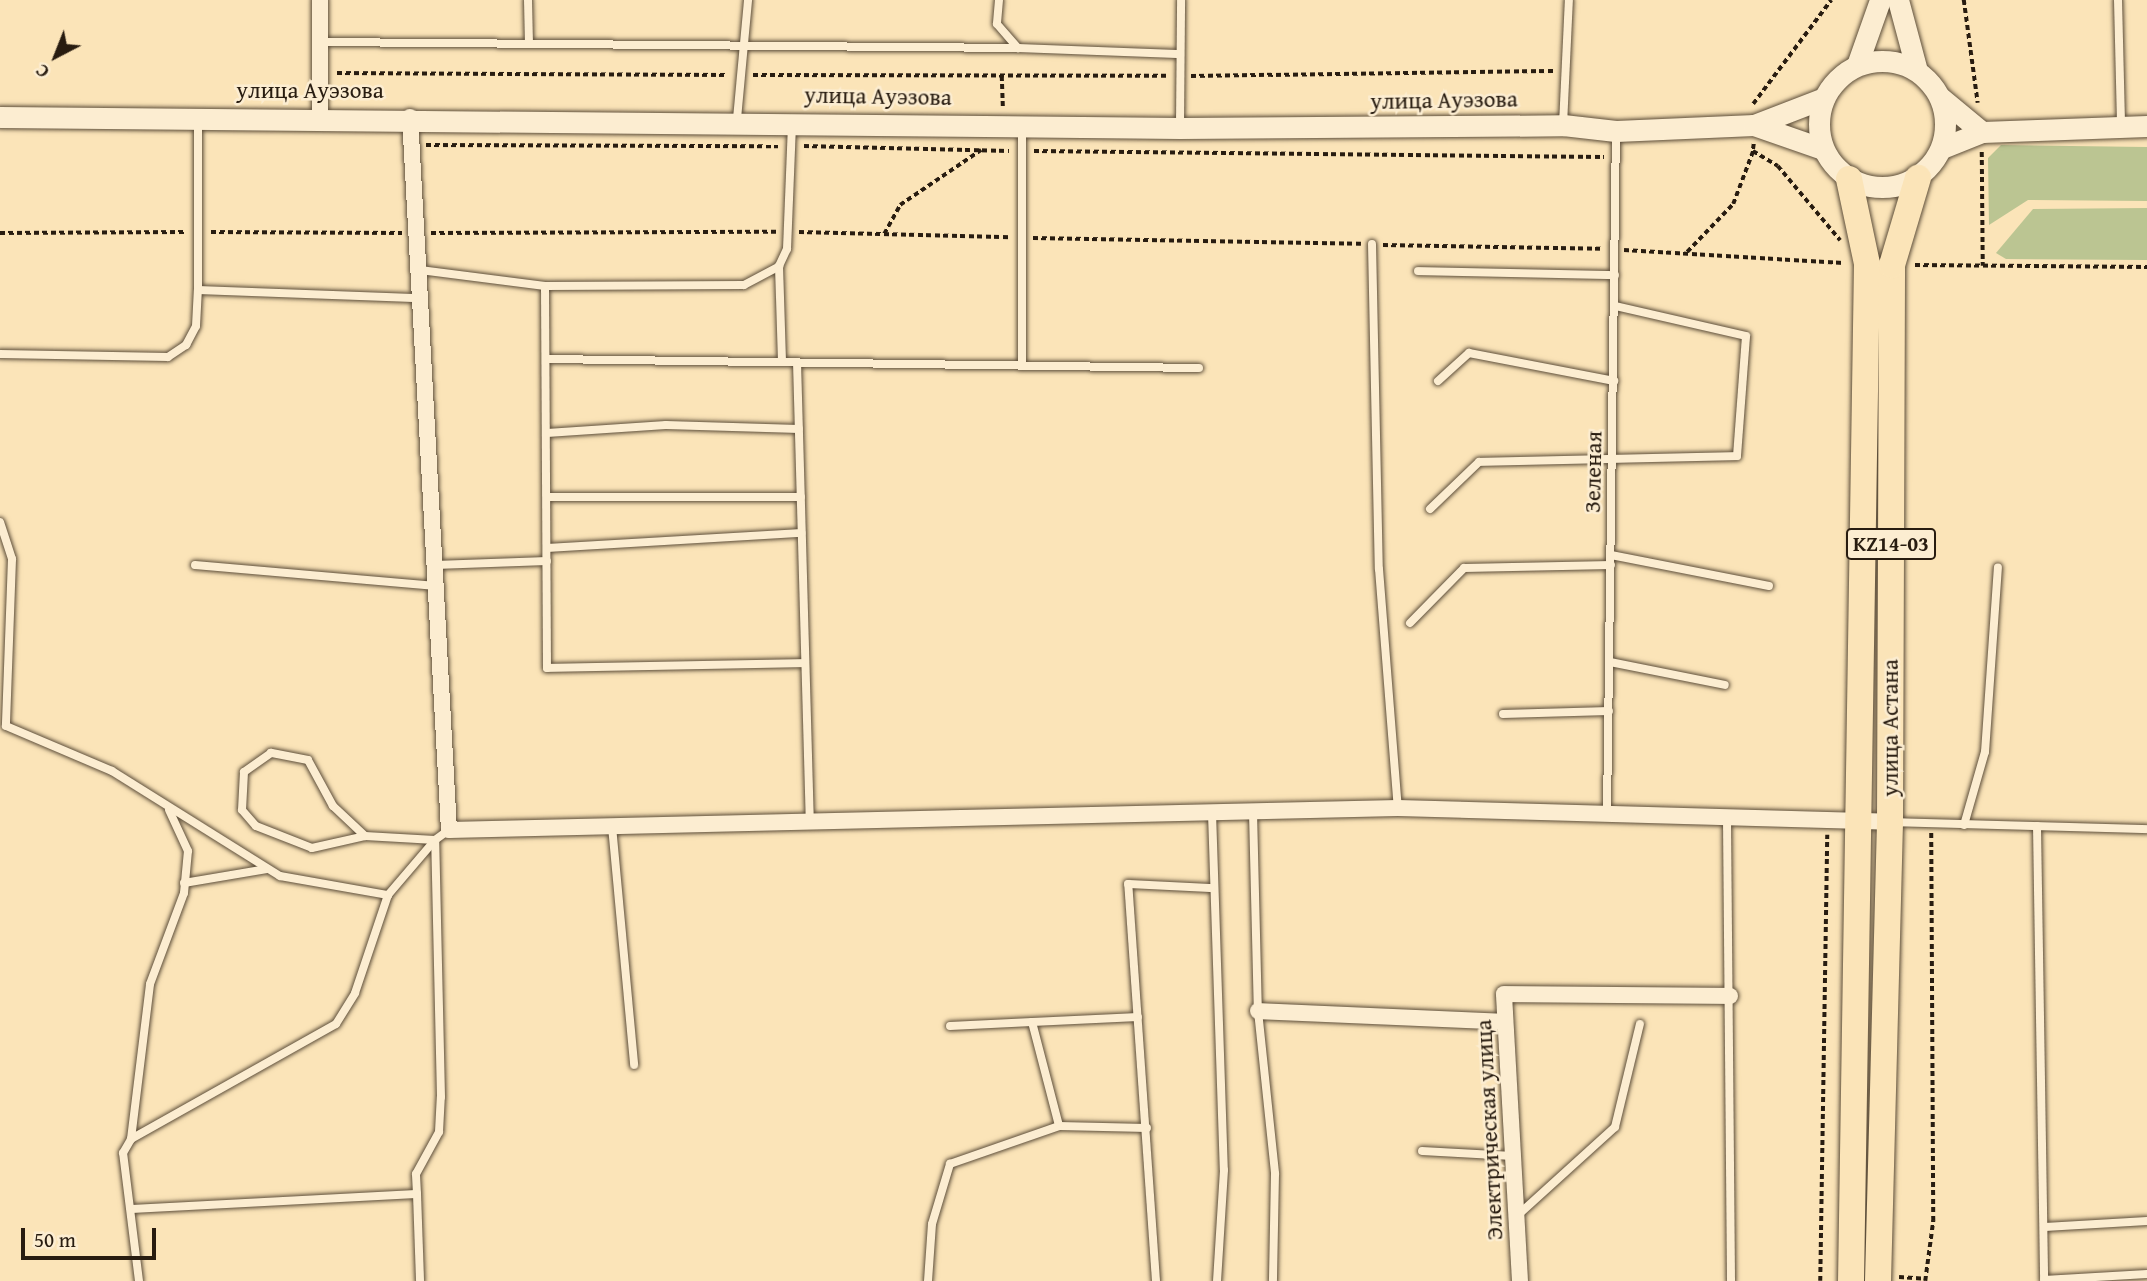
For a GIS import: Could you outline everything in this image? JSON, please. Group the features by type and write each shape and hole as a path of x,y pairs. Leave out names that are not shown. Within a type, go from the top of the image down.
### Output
{"main road":[{"name":"улица Астана","path":"1851,1281 1860,819 1880,264 1918,178"},
{"name":"улица Астана","path":"1849,179 1880,264 1890,822 1878,1281"}],"street":[{"path":"320,0 317,73 320,116"},
{"path":"1754,125 1824,98 1857,65 1880,0"},
{"path":"1898,0 1917,71 1941,98 1982,132"},
{"path":"1857,65 1888,60 1917,71"},
{"path":"1823,149 1818,123 1824,98"},
{"path":"1754,125 1823,149 1849,179 1883,189 1918,178 1942,148 1947,123 1941,98"},
{"name":"улица Ауэзова","path":"0,117 737,119 1180,128 1563,125 1616,131 1754,125"},
{"path":"410,117 449,830 1398,808 1727,820 1860,819 1890,822"},
{"path":"1942,148 1982,132 2147,126"},
{"name":"Электрическая улица","path":"1520,1281 1504,994 1730,996"},
{"path":"1258,1011 1505,1022"}],"lane":[{"path":"528,0 529,44"},
{"path":"737,119 748,0"},
{"path":"999,0 997,24 1017,48"},
{"path":"1180,128 1177,54 1181,0"},
{"path":"1563,125 1569,0"},
{"path":"2118,0 2121,125"},
{"path":"320,41 745,48 1017,48 1177,54"},
{"path":"0,354 168,357 186,345 196,326 198,290 198,116"},
{"path":"782,362 779,266 788,232 792,121"},
{"path":"1013,125 1022,237 1022,365"},
{"name":"Зеленая","path":"1607,814 1616,131"},
{"path":"1372,244 1379,569 1398,808"},
{"path":"420,270 545,286 744,285 779,266"},
{"path":"1418,271 1615,275"},
{"path":"545,286 547,668 805,663"},
{"path":"198,290 420,298"},
{"path":"1430,509 1479,462 1737,456 1746,336 1615,306"},
{"path":"1438,381 1469,353 1614,381"},
{"path":"546,359 1199,368"},
{"path":"797,362 810,822"},
{"path":"547,433 666,425 799,429"},
{"path":"547,497 801,497"},
{"path":"0,522 12,559 3,725 112,771 267,869 349,892 388,895"},
{"path":"547,548 802,533"},
{"path":"1611,555 1769,586"},
{"path":"435,565 547,561"},
{"path":"195,565 436,586"},
{"path":"1410,623 1464,568 1611,565"},
{"path":"1964,825 1985,752 1998,567"},
{"path":"1610,662 1725,685"},
{"path":"1503,714 1609,711"},
{"path":"365,836 333,806 308,760 271,753 244,772 242,810 256,826 312,848 365,836 435,840"},
{"path":"139,1281 123,1153 131,1139 150,984 184,883 188,851 168,807"},
{"path":"1253,811 1258,1011 1275,1174 1273,1281"},
{"path":"1212,813 1211,888 1224,1170 1217,1281"},
{"path":"1727,820 1731,1281"},
{"path":"1890,822 2147,829"},
{"path":"612,826 634,1065"},
{"path":"2037,826 2044,1279 2147,1274"},
{"path":"131,1139 336,1024 355,993 388,895 435,840 449,830"},
{"path":"420,1281 416,1174 439,1132 441,1097 435,840"},
{"path":"184,883 267,869"},
{"path":"1156,1281 1128,884 1211,888"},
{"path":"950,1026 1138,1017"},
{"path":"1032,1022 1059,1126"},
{"path":"1516,1217 1615,1127 1640,1024"},
{"path":"928,1281 932,1224 950,1164 1059,1126 1147,1128"},
{"path":"1422,1151 1513,1156"},
{"path":"131,1209 417,1195"},
{"path":"2045,1227 2147,1221"}],"path":[{"path":"317,73 1178,76 1566,71"},
{"path":"884,234 900,205 980,151 1013,125 1002,76"},
{"path":"1685,254 1733,204 1754,151"},
{"path":"0,233 788,232 1616,249 1880,264 2147,267"},
{"path":"1820,1281 1828,819"},
{"path":"1925,1281 1933,1221 1931,824"}],"green space":[{"path":"2001,145 2147,147 2147,201 2028,200 1989,225 1988,158"},
{"path":"2147,208 2147,260 2006,259 1996,253 2033,209"}]}
